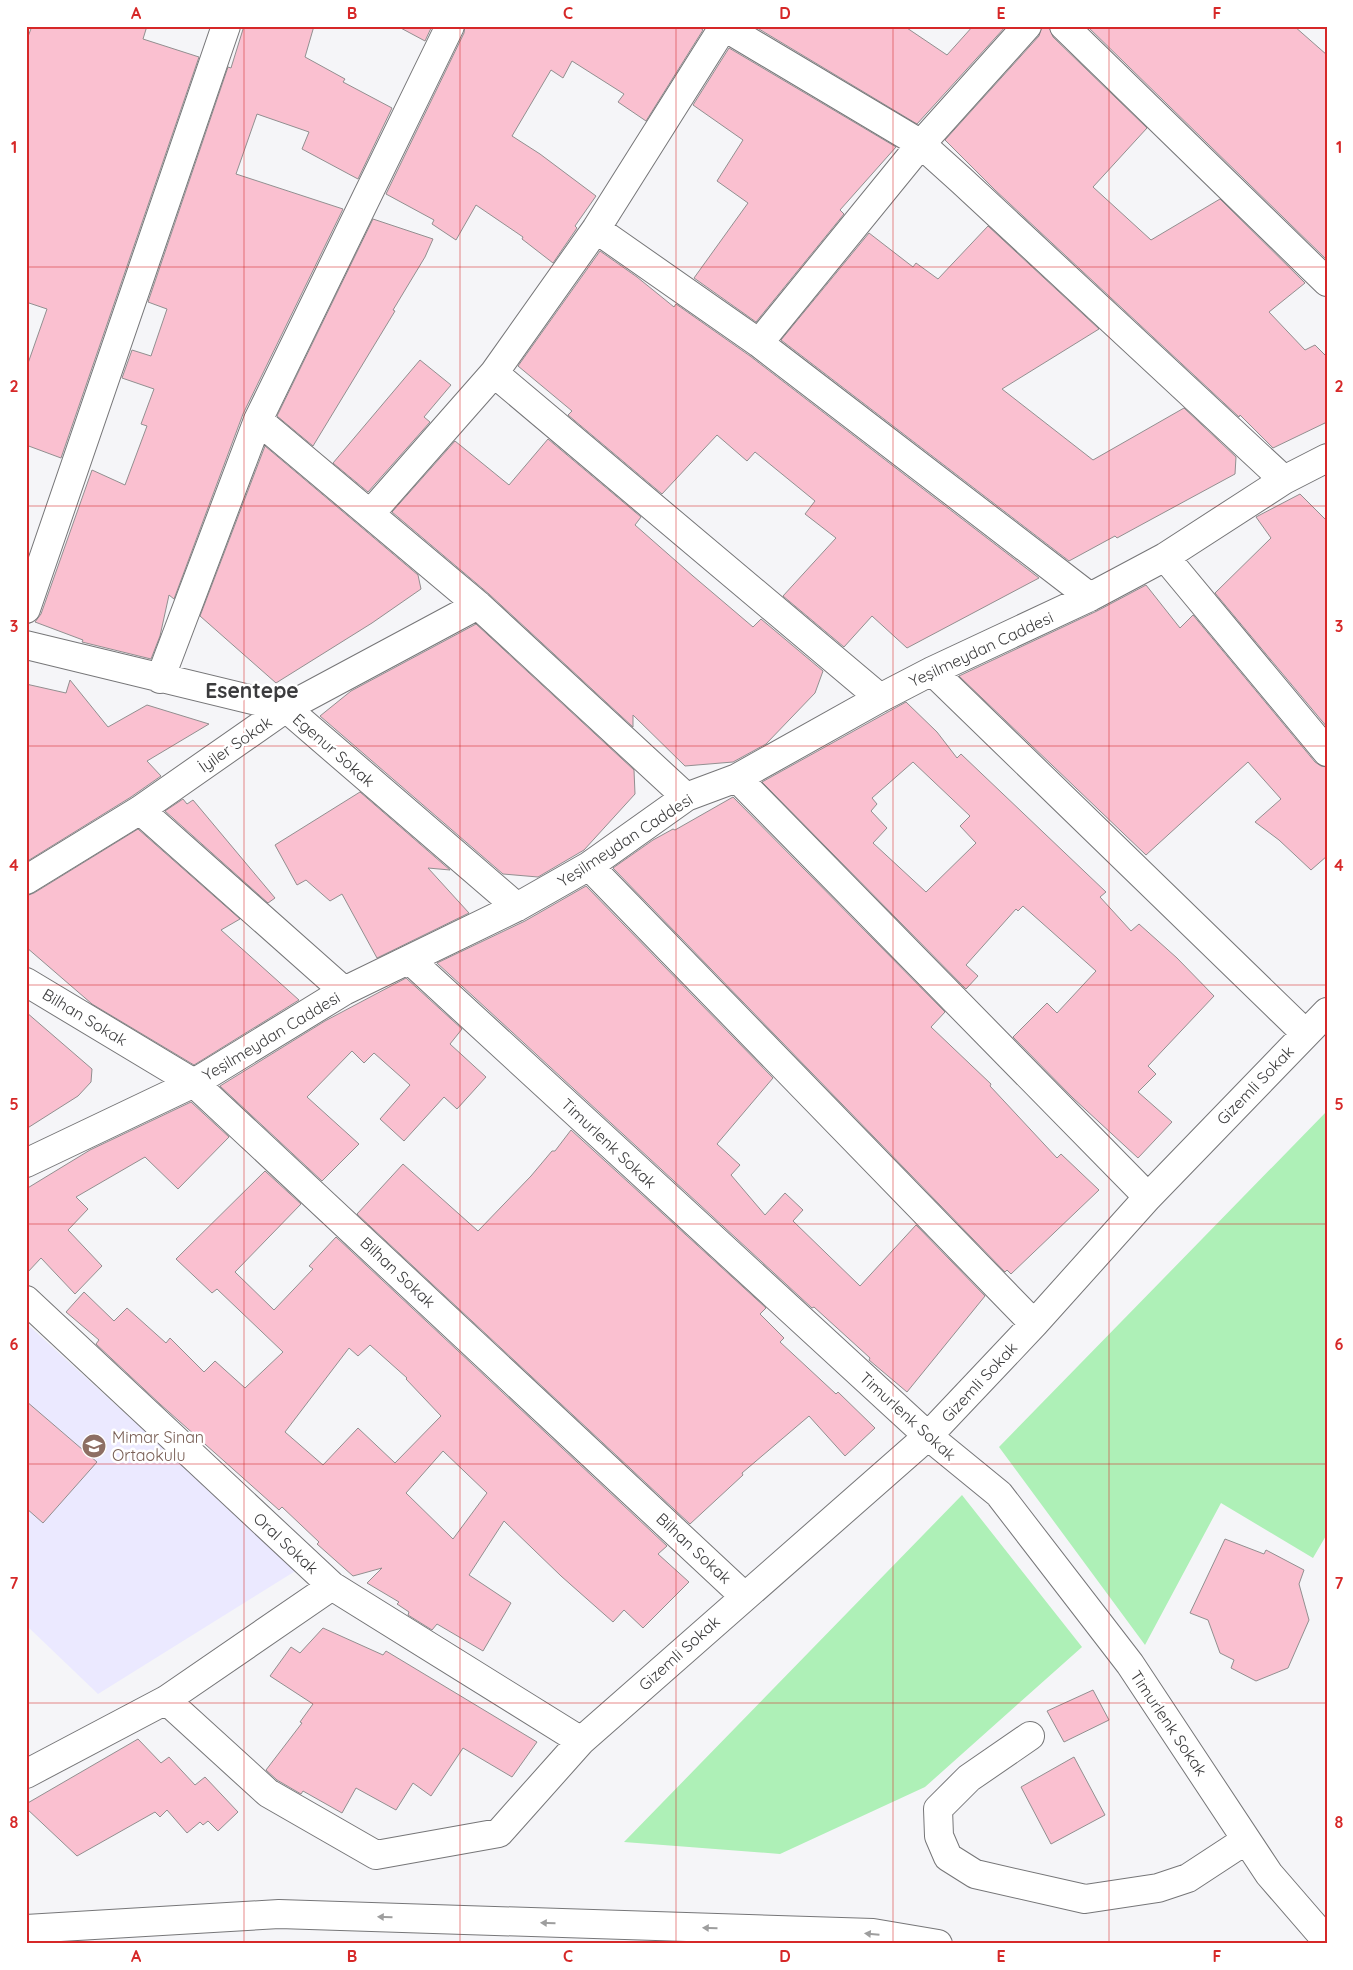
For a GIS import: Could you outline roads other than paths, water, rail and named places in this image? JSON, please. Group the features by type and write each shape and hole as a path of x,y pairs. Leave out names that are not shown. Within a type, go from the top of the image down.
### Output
{"main road":[{"path":"26,608 226,26"},
{"path":"160,679 258,420 450,26"},
{"path":"370,514 494,374 596,229 723,26 921,144 1284,480"},
{"path":"759,343 921,144 1027,26"},
{"path":"1064,26 1327,282"},
{"path":"596,229 759,343 1090,597"},
{"path":"494,374 880,698"},
{"path":"258,420 478,605 686,797"},
{"name":"Yeşilmeydan Caddesi","path":"26,1163 194,1083 344,991 410,961 517,907 590,866 686,797 737,778 932,671 1090,597 1165,556 1284,480 1323,465"},
{"path":"1165,556 1327,752"},
{"name":"İyiler Sokak","path":"26,880 140,810 286,708 478,605"},
{"name":"Egenur Sokak","path":"26,645 286,708 517,907"},
{"path":"932,671 1305,1033"},
{"path":"737,778 1148,1197"},
{"path":"140,810 344,991"},
{"path":"590,866 1034,1324"},
{"name":"Timurlenk Sokak","path":"410,961 928,1436 999,1494 1130,1664 1269,1874 1327,1942"},
{"name":"Bilhan Sokak","path":"26,982 194,1083 744,1596"},
{"name":"Gizemli Sokak","path":"166,1700 268,1793 376,1855 499,1833 581,1741 928,1436 1034,1324 1148,1197 1327,1012"},
{"name":"Oral Sokak","path":"26,1300 332,1586 581,1741"},
{"path":"26,1774 166,1700 332,1586"},
{"path":"1030,1736 969,1778 938,1809 939,1836 948,1857 975,1874 1085,1899 1158,1888 1188,1878 1246,1840"},
{"path":"26,1929 279,1914 873,1933 938,1944"}],"place":[{"name":"Mimar Sinan Ortaokulu","path":"94,1446"}],"district":[{"name":"Esentepe","path":"252,690"}]}
